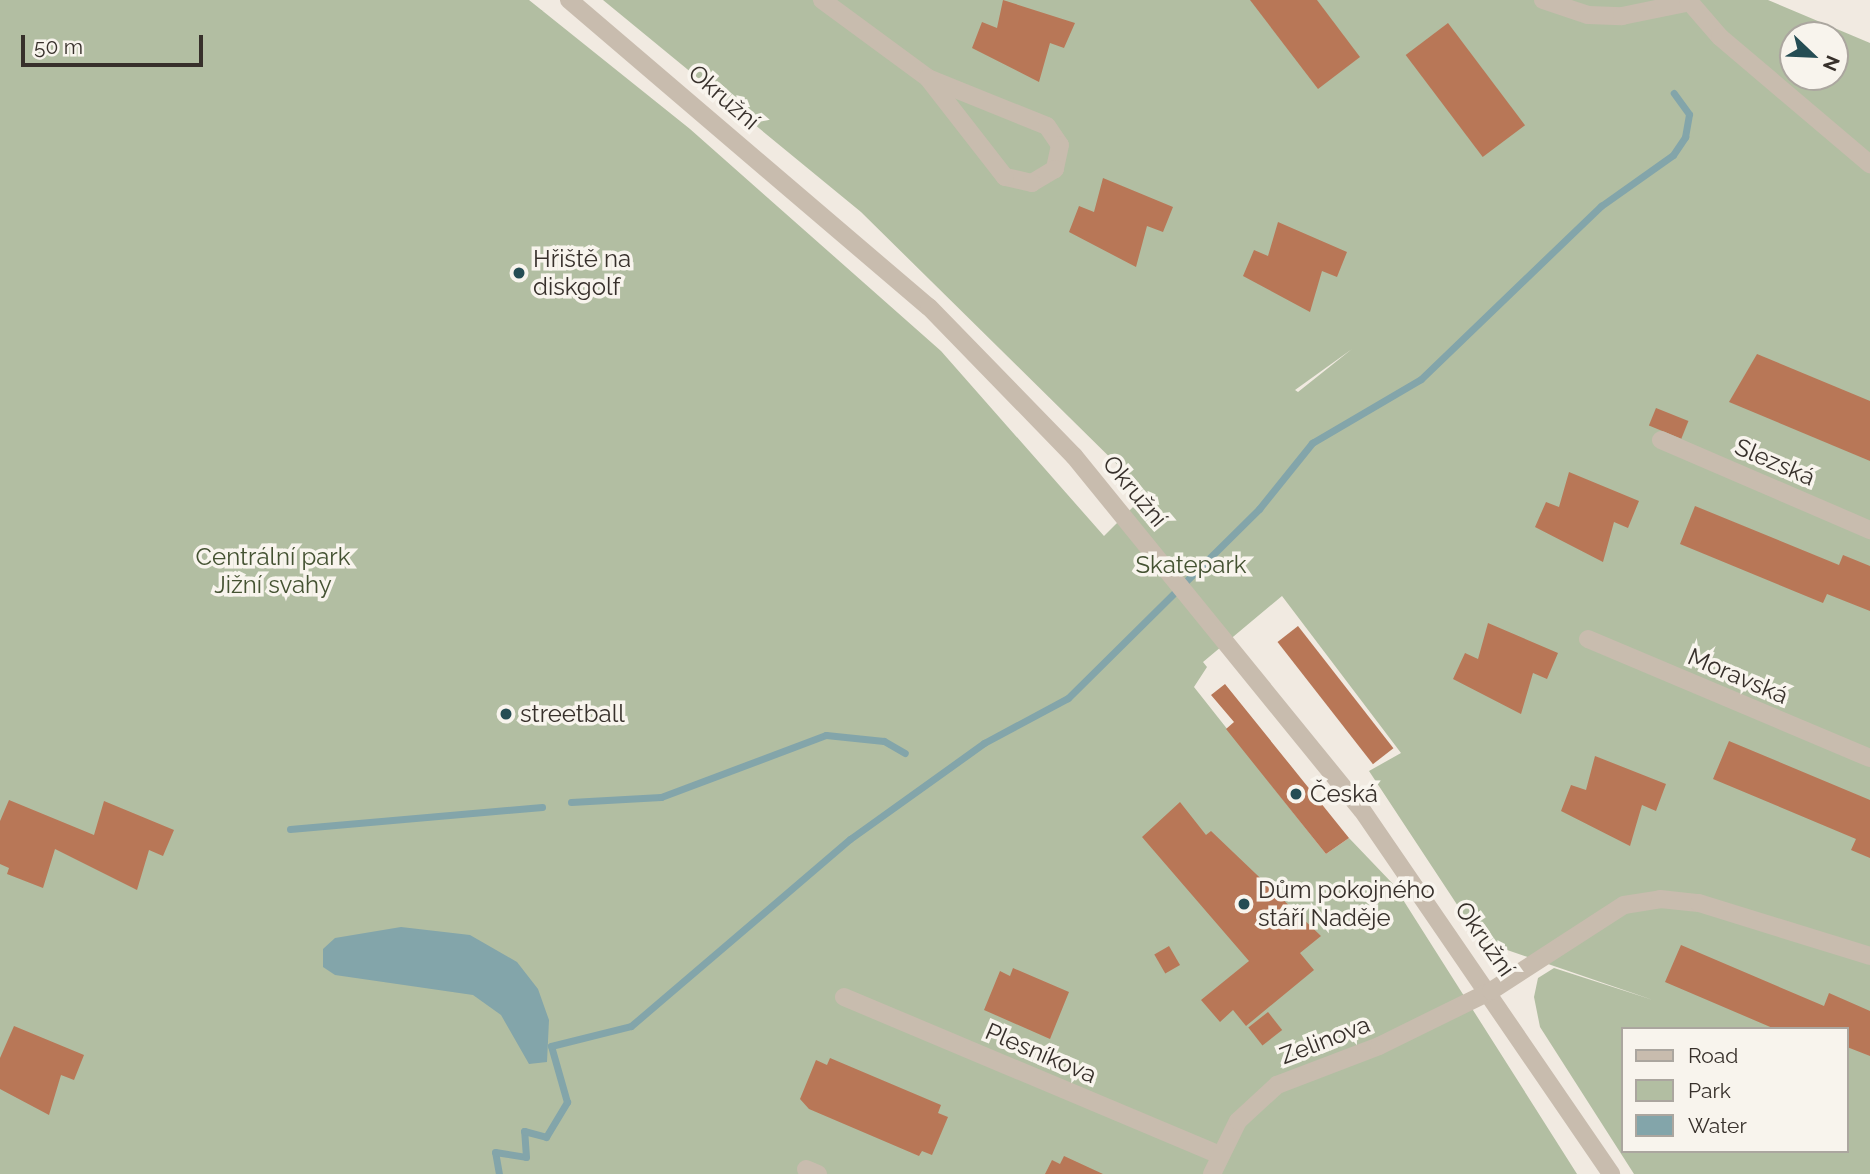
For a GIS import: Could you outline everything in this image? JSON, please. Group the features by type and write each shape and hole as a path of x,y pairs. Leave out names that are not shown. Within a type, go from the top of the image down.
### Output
{"street":[{"name":"Okružní","path":"569,0 929,307 1089,473 1244,659 1491,990 1611,1174"},
{"path":"822,0 928,78 1047,126 1060,145 1055,170 1032,183 1005,177 928,78"},
{"path":"1543,0 1588,15 1622,16 1689,1 1720,37 1870,164"},
{"name":"Slezská","path":"1661,440 1870,530"},
{"name":"Moravská","path":"1588,639 1870,758"},
{"path":"1491,990 1609,912 1660,899 1716,906 1870,956"},
{"name":"Zelinova","path":"1212,1174 1218,1154 1238,1121 1277,1085 1379,1046 1491,990"},
{"name":"Plesníkova","path":"844,997 1218,1154"}],"green space":[{"path":"0,0 529,0 690,129 941,351 1104,536 1139,501 1141,488 861,212 603,0 1768,0 1818,21 1779,21 1779,91 1849,91 1849,34 1870,43 1870,1174 1634,1174 1540,1027 1534,997 1538,978 1554,968 1653,1000 1481,941 1369,771 1401,753 1282,596 1203,662 1207,667 1194,687 1326,854 1349,838 1393,884 1577,1174 0,1174","holes":["1352,349 1298,392 1295,390"]}],"water":[{"path":"401,927 470,935 517,962 538,989 549,1020 547,1062 529,1064 501,1015 473,995 335,975 323,967 323,949 335,938"}],"building":[{"path":"1003,0 1075,23 1064,48 1050,43 1039,82 972,48 982,22 997,28"},
{"path":"1250,0 1317,0 1360,57 1318,89"},
{"path":"1448,23 1525,125 1483,157 1406,55"},
{"path":"1103,178 1173,207 1163,232 1147,226 1136,267 1069,232 1079,206 1094,212"},
{"path":"1278,222 1347,252 1337,277 1322,271 1310,312 1243,276 1254,250 1268,256"},
{"path":"1757,354 1870,401 1870,461 1729,402"},
{"path":"1656,408 1688,421 1681,439 1649,426"},
{"path":"1569,472 1639,501 1628,528 1614,522 1603,562 1535,527 1546,502 1559,507"},
{"path":"1695,506 1839,565 1843,555 1870,566 1870,611 1827,594 1823,603 1680,544"},
{"path":"1488,623 1558,653 1547,679 1533,673 1521,714 1453,679 1465,653 1478,659"},
{"name":"Česká","path":"1298,626 1393,748 1373,764 1278,642"},
{"name":"Česká","path":"1225,684 1349,838 1326,854 1226,729 1234,722 1211,695"},
{"path":"1729,741 1870,800 1870,858 1851,850 1856,839 1713,779"},
{"path":"1595,756 1666,784 1656,811 1642,805 1630,846 1561,811 1571,785 1586,790"},
{"path":"9,800 94,835 104,801 174,830 163,856 149,850 137,890 55,849 43,888 7,874 9,868 0,864 0,821"},
{"name":"Dům pokojného stáří Naděje","path":"1180,802 1206,835 1211,831 1321,936 1300,953 1314,970 1246,1026 1233,1010 1220,1022 1201,1000 1249,961 1142,837"},
{"path":"1681,945 1824,1006 1829,993 1870,1011 1870,1056 1849,1048 1849,1027 1770,1027 1665,982"},
{"path":"1169,946 1180,965 1165,974 1154,954"},
{"path":"1013,968 1069,992 1050,1039 984,1010 1000,971 1010,976"},
{"path":"1268,1012 1282,1030 1262,1046 1248,1027"},
{"path":"14,1026 84,1055 74,1080 61,1075 49,1115 0,1089 0,1058"},
{"path":"830,1058 941,1105 938,1113 948,1117 932,1155 922,1151 919,1156 809,1109 800,1099 816,1060 827,1065"},
{"path":"1064,1156 1103,1174 1045,1174 1052,1160 1060,1164"}],"waterway":[{"path":"499,1174 495,1152 526,1157 524,1131 546,1137 567,1102 551,1046 631,1026 850,839 984,743 1068,698 1259,509 1312,443 1421,379 1601,206 1673,155 1685,137 1689,114 1674,93"},
{"path":"571,802 661,797 826,735 884,741 905,753"},
{"path":"290,829 542,807"}],"place":[{"name":"Hřiště na diskgolf","path":"519,273"},
{"name":"streetball","path":"506,714"},
{"name":"Česká","path":"1296,794"},
{"name":"Dům pokojného stáří Naděje","path":"1244,904"}],"park label":[{"name":"Skatepark","path":"1191,565"},
{"name":"Centrální park Jižní svahy","path":"273,571"}]}
